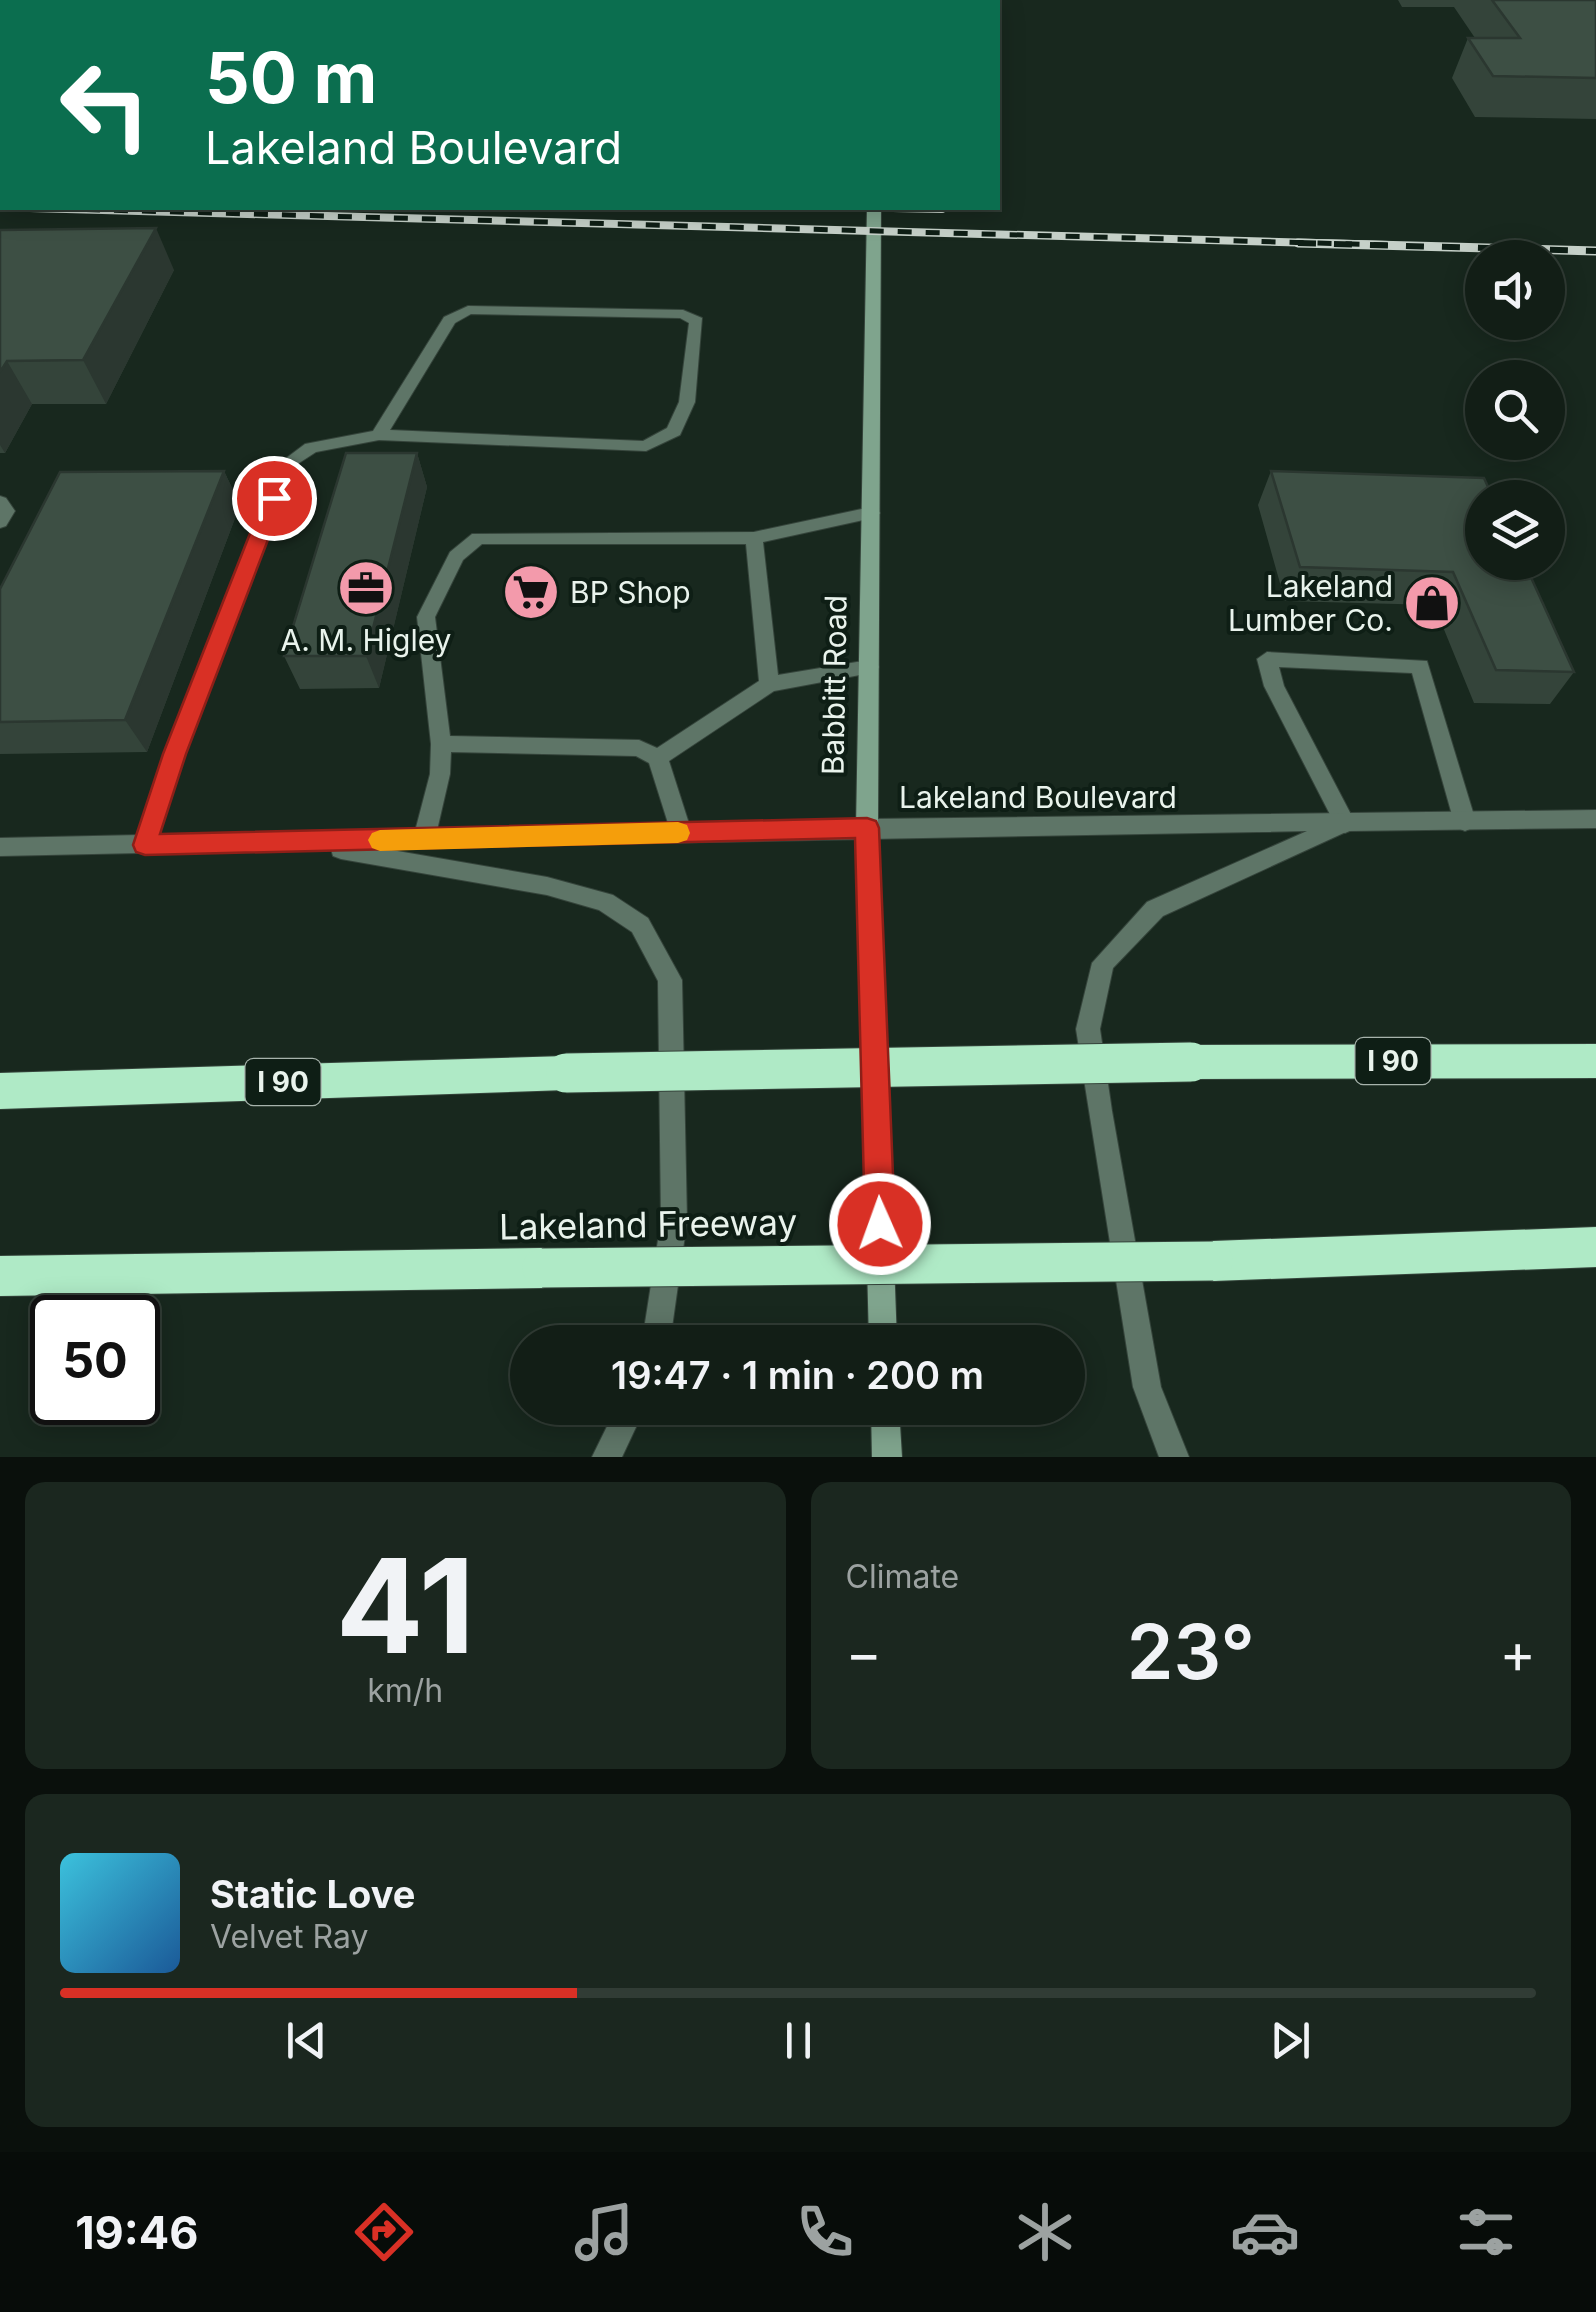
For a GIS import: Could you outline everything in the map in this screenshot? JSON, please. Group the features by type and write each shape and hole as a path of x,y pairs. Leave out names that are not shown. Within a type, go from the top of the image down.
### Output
{"highway":[{"name":"I 90","path":"0,1091 566,1074 1191,1062 1596,1060"},
{"name":"Lakeland Freeway","path":"0,1276 1213,1262 1596,1248"}],"main road":[{"name":"Babbitt Road","path":"874,210 867,828 882,1325"},
{"path":"886,1425 887,1457"}],"street":[{"path":"145,845 174,754 289,462 311,448 379,435 646,446 674,431 687,402 698,320 683,314 468,310 448,320 379,435"},
{"path":"0,502 6,511 0,522"},
{"path":"424,839 440,774 441,744 426,617 456,556 478,538 754,538 871,513"},
{"path":"754,538 769,684"},
{"path":"1174,1457 1147,1387 1088,1030 1103,962 1155,909 1345,824 1274,686 1267,659 1420,666 1465,822"},
{"path":"658,758 769,684 869,667"},
{"path":"441,744 639,748 658,758 681,832"},
{"name":"Lakeland Boulevard","path":"0,847 867,828 1596,819"},
{"path":"298,842 547,886 605,902 640,925 670,980 674,1221 659,1325"},
{"path":"607,1457 623,1425"}],"building":[{"path":"1492,0 1596,0 1596,78 1493,76 1468,38 1520,38"},
{"path":"156,228 83,360 7,361 0,372 0,230"},
{"path":"346,453 417,453 366,656 284,656"},
{"path":"224,471 125,720 0,722 0,589 60,472"},
{"path":"1271,471 1484,478 1465,480 1465,580 1532,580 1574,672 1496,670 1453,572 1300,567"}],"railway":[{"path":"103,210 1389,245"},
{"path":"1298,243 1596,251"}],"slow traffic":[{"path":"380,840 678,833"}],"place":[{"name":"A. M. Higley","path":"366,588"},
{"name":"BP Shop","path":"531,592"},
{"name":"Lakeland Lumber Co.","path":"1432,603"}],"route":[{"path":"274,498 174,754 145,845 867,828 880,1224"}]}
